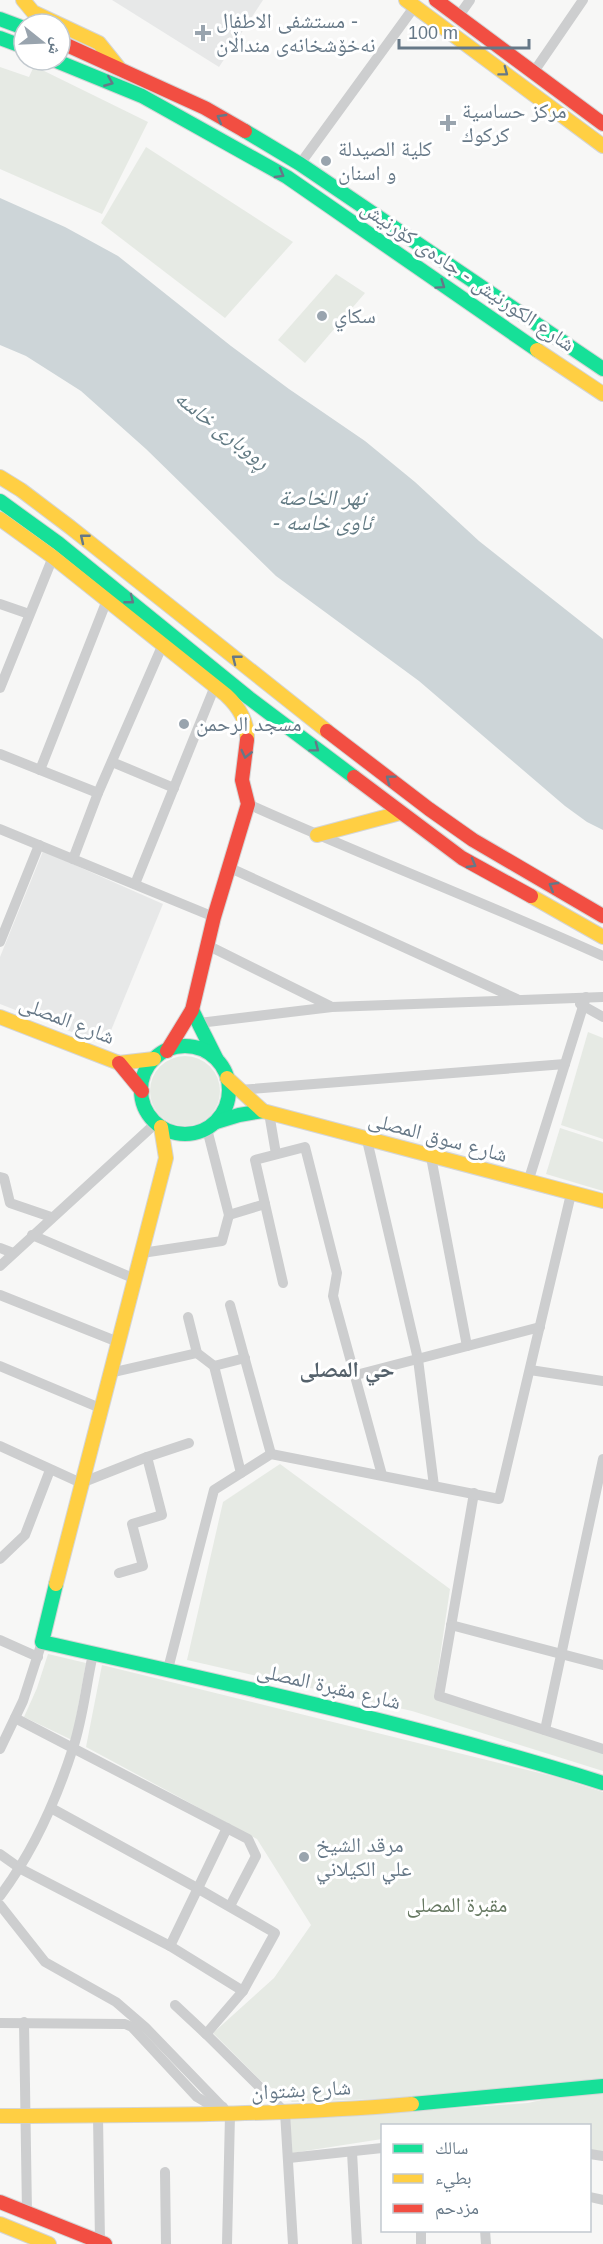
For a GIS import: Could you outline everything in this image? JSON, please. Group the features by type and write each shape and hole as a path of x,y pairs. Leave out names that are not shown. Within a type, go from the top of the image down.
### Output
{"street":[{"path":"25,0 33,12 99,43 119,68"},
{"path":"436,0 603,124"},
{"path":"458,17 470,0"},
{"path":"533,73 583,0"},
{"path":"300,164 411,3 603,146"},
{"name":"شارع الكورنيش - جادەی کۆرنیش","path":"72,47 205,108 300,164 603,369"},
{"name":"شارع الكورنيش - جادەی کۆرنیش","path":"72,67 142,96 286,177 603,394"},
{"path":"0,477 21,490 429,809 473,840 603,916"},
{"path":"21,490 5,505 166,629 249,698 462,858 603,937"},
{"path":"0,519 53,557 163,644 236,706 245,721 248,738 241,779 243,792 249,804 603,956"},
{"path":"1,682 53,557"},
{"path":"40,770 107,600"},
{"path":"0,604 29,614"},
{"path":"73,859 98,793 163,644"},
{"path":"135,885 215,686"},
{"path":"0,754 98,793"},
{"path":"112,762 174,788"},
{"path":"166,1051 192,1010 214,916 249,804"},
{"path":"317,835 400,813"},
{"path":"0,829 214,916"},
{"path":"0,942 39,845"},
{"path":"228,867 518,1000"},
{"path":"207,945 332,1007"},
{"path":"199,1023 332,1007 569,998 585,1001 603,997 600,1015"},
{"path":"585,1001 600,1015"},
{"path":"528,1182 585,1001"},
{"path":"158,1125 173,1132 186,1134 211,1125 225,1109 229,1094 227,1078 192,1010"},
{"name":"شارع المصلى","path":"0,1017 119,1063 154,1059"},
{"path":"166,1158 158,1125 146,1108 142,1091 143,1079 154,1059 166,1051 179,1047 193,1047 206,1051 217,1059"},
{"name":"شارع المصلى","path":"119,1063 142,1091"},
{"path":"239,1090 565,1064"},
{"name":"شارع سوق المصلى","path":"227,1078 266,1112"},
{"path":"266,1112 276,1154"},
{"name":"شارع سوق المصلى","path":"211,1125 239,1114 266,1112 603,1202"},
{"path":"0,1266 51,1217 158,1125"},
{"path":"142,1253 222,1241 229,1215 211,1125"},
{"path":"0,1749 3,1735 15,1718 30,1684 38,1657 100,1408 166,1158 186,1134"},
{"path":"368,1140 417,1359 434,1486"},
{"path":"283,1283 255,1160 305,1147 337,1272 333,1296 382,1475"},
{"path":"431,1157 467,1346"},
{"path":"0,1177 4,1178 10,1203 51,1217"},
{"path":"168,1670 213,1490 271,1454 500,1499 571,1194"},
{"path":"229,1215 265,1204"},
{"path":"32,1235 135,1279"},
{"path":"0,1248 13,1253"},
{"path":"0,1295 118,1342"},
{"path":"230,1305 271,1454"},
{"path":"188,1317 197,1353 214,1366 241,1473"},
{"path":"356,1375 540,1327"},
{"path":"110,1373 197,1353"},
{"path":"214,1366 245,1358"},
{"path":"0,1366 100,1408"},
{"path":"530,1370 603,1381"},
{"path":"0,1446 81,1483 189,1443"},
{"path":"118,1573 143,1566 132,1524 162,1515 147,1457"},
{"path":"545,1730 603,1459"},
{"path":"0,1559 25,1536 50,1470"},
{"path":"474,1493 439,1696 603,1749"},
{"path":"451,1625 603,1665"},
{"path":"0,1640 38,1657"},
{"name":"شارع مقبرة المصلى","path":"42,1642 413,1727 603,1783"},
{"path":"0,1896 21,1869 51,1808 74,1747 93,1654"},
{"path":"15,1718 248,1839 256,1856 230,1906"},
{"path":"51,1808 275,1933 243,1991 206,2034"},
{"path":"170,1946 226,1828"},
{"path":"0,1854 21,1869 170,1946 243,1991"},
{"path":"0,1905 45,1962 116,2002 145,2027 227,2111 227,2244"},
{"path":"175,2005 285,2112 292,2244"},
{"path":"24,2022 27,2213"},
{"path":"0,2023 125,2024 132,2027 197,2097 212,2106 227,2111"},
{"name":"شارع بشتوان","path":"0,2116 98,2116 355,2109 603,2086"},
{"path":"0,2202 103,2243 98,2116"},
{"path":"289,2158 381,2148"},
{"path":"352,2152 357,2244"},
{"path":"165,2172 166,2244"},
{"path":"0,2226 44,2242 46,2221"}],"shaded area":[{"name":"مستشفى الاطفال - نەخۆشخانەی منداڵان","path":"112,0 263,0 219,67"},
{"path":"43,851 163,904 105,1045 0,1004 0,957"}],"green space":[{"path":"0,67 29,77 31,72 46,72 148,122 102,214 0,169"},
{"path":"146,147 293,242 225,318 101,223"},
{"name":"سكاي","path":"336,274 365,293 305,363 278,340"},
{"path":"588,1032 603,1038 603,1139 561,1125"},
{"path":"185,1056 198,1059 210,1066 217,1078 220,1091 217,1104 210,1116 198,1123 185,1126 172,1123 160,1116 153,1104 150,1091 153,1078 160,1066 172,1059"},
{"path":"560,1128 603,1142 603,1191 546,1174"},
{"path":"280,1464 450,1589 434,1697 603,1753 603,1771 412,1711 187,1660 223,1502"},
{"path":"48,1654 86,1663 72,1740 24,1717 37,1688"},
{"name":"مقبرة المصلى","path":"102,1665 556,1777 603,1792 603,2079 408,2098 292,2102 260,2080 213,2033 274,1978 311,1925 257,1839 86,1747"},
{"path":"603,2092 603,2153 591,2151 591,2124 381,2124 381,2139 292,2153 290,2120 528,2103 559,2096"}],"water":[{"name":"نهر الخاصة - ئاوی خاسە","path":"0,198 65,227 118,256 231,346 365,441 415,482 479,541 603,639 603,830 565,806 419,681 276,576 146,449 81,391 26,356 0,345"}],"traffic: fast":[{"path":"0,19 12,24"},
{"path":"0,38 12,42"},
{"path":"72,67 142,96 287,177 537,350"},
{"path":"245,131 300,164 603,369"},
{"path":"0,501 58,543 249,698 354,777"},
{"path":"192,1010 216,1058"},
{"path":"185,1046 202,1050 216,1059 225,1073 229,1090 225,1107 216,1121 202,1130 185,1134 168,1130 154,1121 145,1107 141,1090 145,1073 154,1059 168,1050 185,1046"},
{"path":"216,1122 263,1111"},
{"path":"56,1584 42,1642 394,1724 603,1783"},
{"path":"412,2104 603,2086"}],"traffic: slow":[{"path":"23,0 33,12 99,43 119,68"},
{"path":"406,0 603,146"},
{"path":"537,350 603,394"},
{"path":"0,477 70,527 327,731"},
{"path":"0,519 53,557 226,695 242,715 247,740"},
{"path":"317,835 400,813"},
{"path":"531,896 603,937"},
{"path":"0,1017 119,1063 154,1059"},
{"path":"227,1078 263,1111 603,1201"},
{"path":"56,1584 166,1158 161,1127"},
{"path":"0,2116 258,2113 412,2104"},
{"path":"0,2224 49,2244"}],"traffic: jam":[{"path":"436,0 603,124"},
{"path":"72,47 205,108 245,131"},
{"path":"327,731 473,840 603,916"},
{"path":"167,1051 192,1010 214,917 248,804 242,780 247,740"},
{"path":"354,777 462,858 531,896"},
{"path":"119,1063 142,1091"},
{"path":"0,2202 105,2244"}],"place":[{"name":"مستشفى الاطفال - نەخۆشخانەی منداڵان","path":"203,33"},
{"name":"مركز حساسية كركوك","path":"448,123"},
{"name":"كلية الصيدلة و اسنان","path":"326,161"},
{"name":"سكاي","path":"322,316"},
{"name":"مسجد الرحمن","path":"184,724"},
{"name":"مرقد الشيخ علي الكيلاني","path":"304,1857"}],"district":[{"name":"حي المصلى","path":"347,1369"}],"water label":[{"name":"ڕووباری خاسە","path":"223,429"}]}
